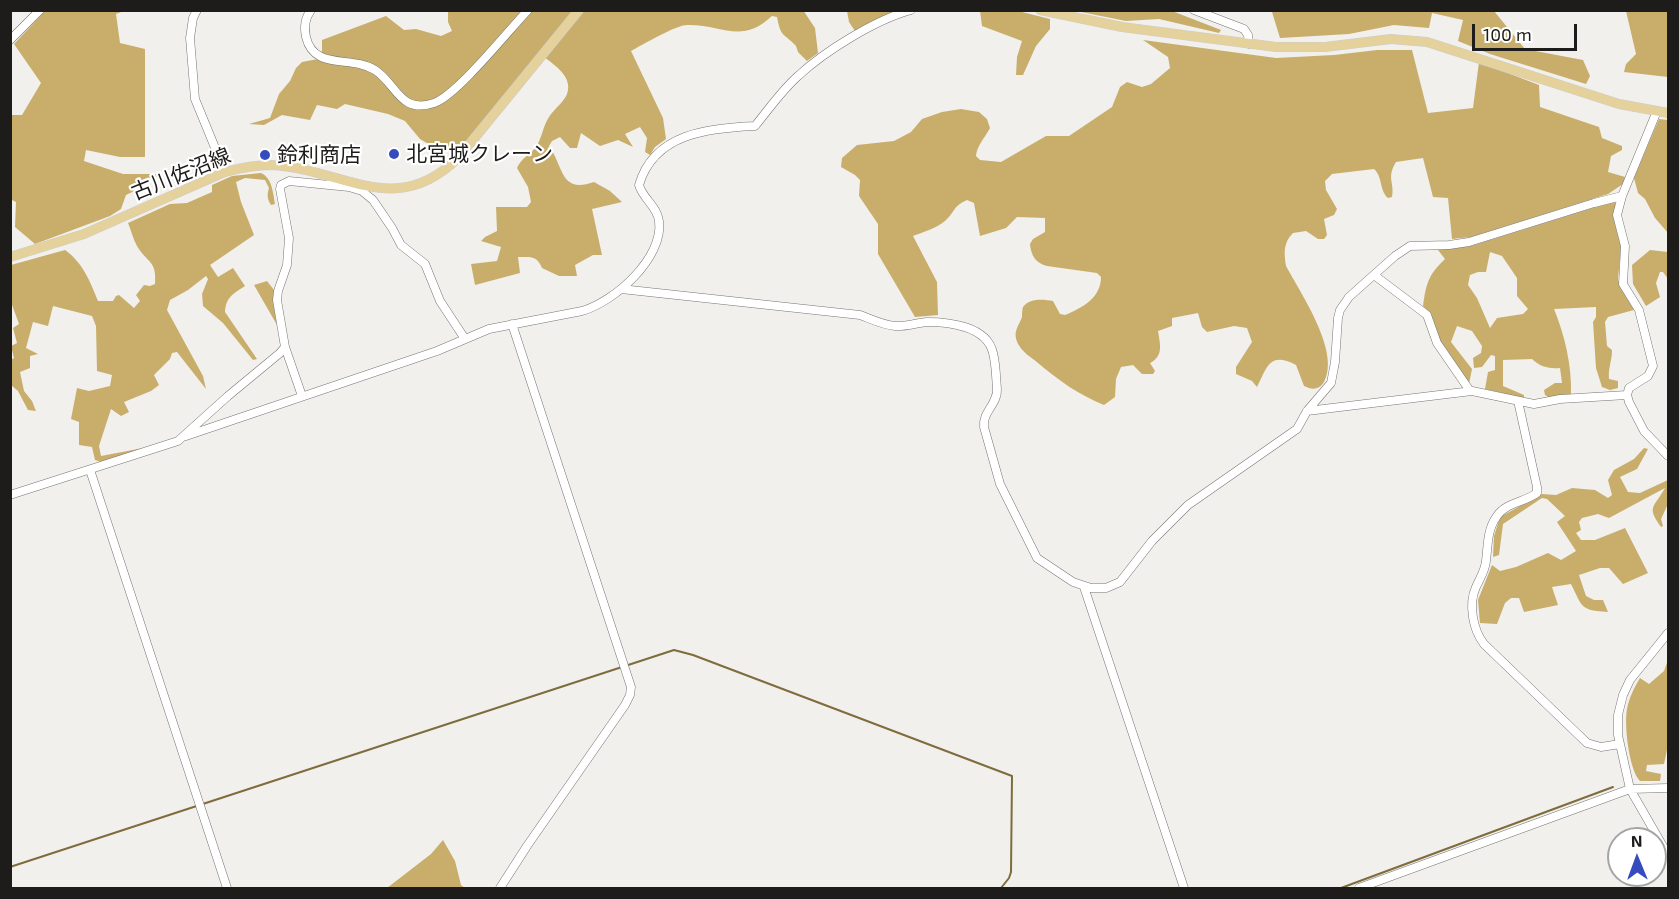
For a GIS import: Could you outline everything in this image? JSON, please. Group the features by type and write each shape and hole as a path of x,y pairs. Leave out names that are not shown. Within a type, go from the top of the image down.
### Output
{"main road":[{"name":"古川佐沼線","path":"10,257 84,234 225,172 249,167 272,165 350,185 382,188 405,188 423,183 442,173 459,157 579,10"},
{"path":"1040,10 1122,27 1249,44 1306,48 1391,39 1427,42 1598,98 1668,112"}],"street":[{"path":"10,40 40,10"},
{"path":"311,10 305,23 305,32 309,46 318,56 330,60 354,61 371,67 401,98 411,104 420,105 434,103 447,94 469,74 528,10"},
{"path":"10,495 169,445 186,436 436,351 489,328 591,309 621,290 645,265 658,238 658,217 639,184 644,173 662,149 673,141 690,135 755,126 795,78 810,65 874,25 911,10"},
{"path":"1194,10 1244,29 1248,35 1249,44"},
{"path":"197,11 193,18 190,38 195,99 225,172"},
{"path":"1657,111 1622,196 1617,215 1625,246 1623,284 1639,310 1653,366 1648,376 1629,387 1627,395 1644,430 1668,456"},
{"path":"302,396 285,347 277,300 287,265 289,238 279,189 281,185 289,181 350,185 373,200 401,245 425,264 440,301 465,339"},
{"path":"621,290 860,315 887,325 925,322 957,324 980,335 994,353 997,393 983,419 1000,484 1037,558 1048,567 1084,587 1107,588 1120,582 1152,541 1188,505 1293,433 1307,411 1331,383 1341,310 1349,297 1395,256 1410,246 1469,242 1594,202 1622,196"},
{"path":"1374,275 1427,315 1437,343 1470,392"},
{"path":"500,888 630,695 624,667 512,324"},
{"path":"186,436 285,347"},
{"path":"1307,411 1470,392 1540,404 1560,399 1627,395"},
{"path":"1518,401 1537,492 1497,515 1487,545 1484,573 1472,596 1474,628 1484,644 1587,743 1601,747 1620,744"},
{"path":"90,470 227,888"},
{"path":"1084,587 1184,888"},
{"path":"1668,633 1630,680 1618,715 1620,744 1630,789 1668,855"},
{"path":"1359,888 1630,789 1668,788"}],"shaded area":[{"path":"448,10 803,10 815,28 818,53 807,61 798,52 796,46 781,32 777,17 772,16 751,30 731,31 682,26 631,51 663,118 666,139 655,147 650,155 645,152 647,138 640,127 625,134 633,147 618,140 600,146 581,133 577,148 570,148 560,137 552,141 549,146 564,176 569,181 583,185 594,182 610,191 622,202 592,209 602,255 593,255 575,265 577,276 559,276 542,268 535,259 518,257 520,273 475,285 471,264 497,261 501,247 481,241 497,231 496,207 527,207 531,202 528,187 517,168 536,147 549,117 567,94 567,81 560,70 549,61 539,54 457,152 437,149 420,139 405,121 388,114 345,104 337,109 317,105 310,120 282,115 264,125 249,124 270,118 279,94 290,81 296,68 302,62 318,59 322,51 322,40 386,16 404,30 416,29 441,36 452,31 448,22"},
{"path":"45,11 124,11 116,14 120,43 145,49 145,157 120,157 86,150 84,161 123,174 160,174 143,187 126,195 121,209 110,216 35,244 15,227 16,202 10,199 10,115 22,115 41,83 14,44"},
{"path":"847,11 895,11 855,31 849,22"},
{"path":"980,11 1018,11 1050,19 1050,29 1036,46 1023,75 1016,75 1017,57 1022,41 982,26"},
{"path":"1076,11 1172,11 1221,30 1219,33 1159,19 1126,21"},
{"path":"1270,11 1494,11 1525,49 1583,60 1590,76 1586,84 1490,54 1458,41 1463,20 1432,13 1429,28 1394,25 1349,34 1280,38"},
{"path":"1626,11 1668,11 1668,77 1624,72 1626,64 1636,54"},
{"path":"1143,40 1276,58 1377,50 1412,50 1428,113 1473,108 1479,62 1539,85 1540,107 1599,127 1602,138 1622,146 1622,150 1611,156 1608,172 1625,177 1623,184 1608,194 1471,237 1452,239 1448,198 1433,197 1423,158 1396,162 1391,176 1392,197 1388,198 1374,169 1332,174 1325,181 1326,190 1337,209 1334,215 1324,219 1327,235 1324,239 1318,239 1306,231 1293,233 1287,241 1285,252 1286,266 1309,307 1323,339 1328,370 1322,385 1315,388 1304,386 1296,365 1280,360 1270,364 1257,387 1252,381 1236,374 1236,367 1252,342 1247,328 1234,326 1207,332 1202,327 1198,313 1172,318 1172,326 1158,331 1159,353 1150,363 1155,371 1153,374 1142,374 1133,365 1121,367 1116,379 1115,397 1104,405 1077,392 1053,375 1020,347 1016,338 1023,307 1029,302 1053,301 1060,314 1065,315 1089,301 1098,291 1100,284 1101,277 1097,273 1047,266 1035,258 1030,244 1033,239 1045,232 1045,218 1017,217 1006,228 980,236 974,203 967,200 962,202 943,223 913,236 937,282 938,315 915,317 878,254 878,224 859,196 860,180 841,167 842,158 857,145 894,141 911,132 922,119 942,112 961,109 979,112 987,119 990,128 976,156 980,160 1001,162 1046,136 1069,136 1112,107 1120,87 1127,82 1142,87 1151,84 1170,68 1168,57"},
{"path":"1659,119 1668,120 1668,233 1655,218 1645,199 1638,193 1634,178"},
{"path":"261,173 270,182 275,204 271,205 269,201 269,188 265,180 245,178 236,182 254,235 210,265 218,277 233,268 245,286 229,299 225,312 257,359 253,360 223,323 203,306 202,294 208,279 206,276 170,300 167,310 203,376 206,389 177,352 172,353 170,359 154,375 159,385 151,391 124,402 129,412 121,416 111,409 99,446 101,456 143,448 101,462 95,460 92,447 79,445 79,422 71,419 77,388 89,391 110,386 112,375 97,371 96,326 92,316 53,306 48,326 33,322 26,348 38,354 30,356 30,368 20,372 24,391 36,411 28,410 18,391 11,385 11,360 14,358 11,346 17,343 13,328 19,324 11,302 11,265 65,250 81,267 98,301 113,301 119,295 134,308 140,301 136,295 144,285 155,284 155,276 153,266 137,246 128,223 170,204 187,203 212,192 212,185 232,176"},
{"path":"1615,201 1615,224 1621,247 1618,279 1620,287 1634,310 1608,317 1605,322 1607,346 1612,350 1609,379 1618,381 1618,388 1610,390 1602,387 1596,368 1593,322 1596,317 1596,307 1554,309 1567,351 1571,395 1550,398 1545,395 1544,390 1555,383 1562,383 1560,368 1545,367 1532,359 1503,360 1503,386 1524,395 1524,398 1485,389 1488,372 1495,370 1495,356 1491,355 1482,367 1474,368 1473,358 1481,353 1482,346 1472,331 1457,326 1451,342 1472,369 1469,384 1441,343 1431,314 1423,306 1429,280 1445,259 1438,250 1471,246","holes":["1490,252 1502,256 1517,278 1517,296 1528,309 1523,314 1497,318 1490,328 1477,298 1468,285 1470,275 1486,272"]},
{"path":"1650,250 1668,252 1668,279 1663,272 1660,272 1656,283 1660,297 1646,306 1633,284 1632,265"},
{"path":"267,281 274,290 273,301 277,325 254,285"},
{"path":"1644,448 1648,449 1637,469 1620,477 1628,492 1640,493 1668,480 1668,504 1661,519 1663,526 1661,527 1654,515 1653,507 1665,488 1609,518 1598,514 1582,518 1579,522 1581,530 1576,533 1581,540 1595,540 1625,528 1648,573 1623,584 1609,568 1600,568 1579,575 1586,596 1594,600 1603,600 1608,612 1587,609 1581,603 1571,584 1552,587 1558,605 1524,612 1519,598 1511,598 1505,603 1497,624 1480,623 1478,600 1492,565 1500,571 1516,567 1548,553 1561,560 1576,551 1557,522 1565,516 1547,499 1542,498 1503,524 1499,555 1493,557 1494,536 1500,517 1542,494 1556,495 1572,488 1595,490 1608,498 1612,495 1608,480 1614,470 1634,459"},
{"path":"1668,660 1668,750 1664,764 1647,765 1646,771 1661,774 1660,781 1640,781 1633,767 1628,747 1626,716 1628,705 1640,678 1649,684 1664,671"},
{"path":"443,840 455,861 461,885 465,888 387,888 431,854"}],"waterway":[{"path":"10,867 674,650 693,655 1012,776 1011,872 1001,888"},
{"path":"1341,888 1613,787"}],"place":[{"name":"北宮城クレーン","path":"394,154"},
{"name":"鈴利商店","path":"265,155"}]}
